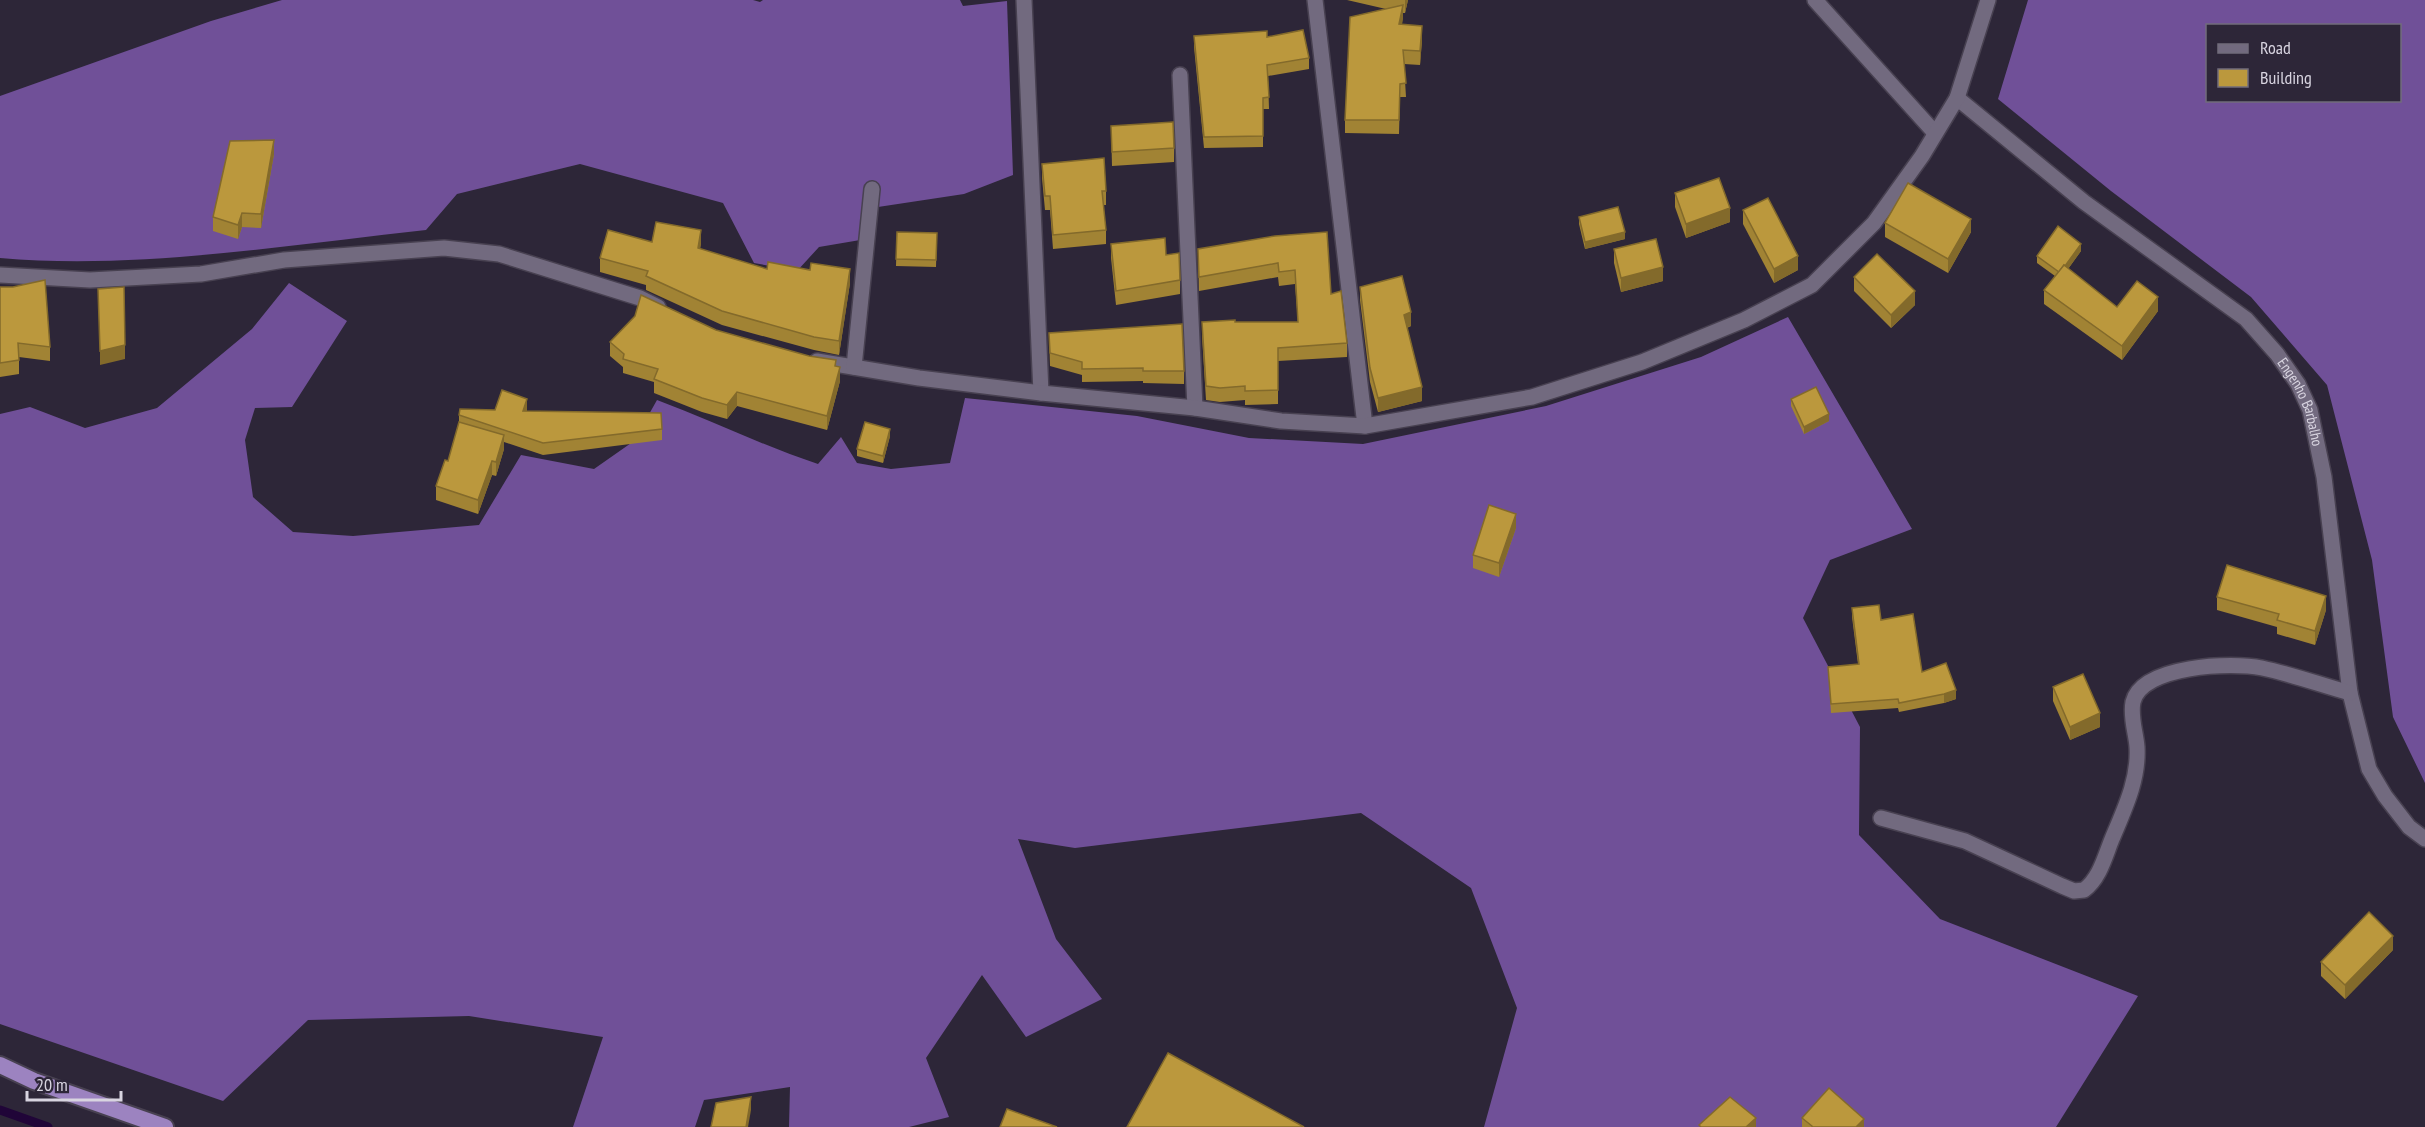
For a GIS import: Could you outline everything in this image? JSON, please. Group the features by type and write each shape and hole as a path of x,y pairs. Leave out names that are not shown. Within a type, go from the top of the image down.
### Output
{"highway":[{"path":"0,1065 34,1081 165,1127"}],"street":[{"path":"1024,0 1041,393"},
{"path":"1315,0 1365,426"},
{"path":"1815,0 1935,134"},
{"path":"802,357 919,378 1041,393 1196,408 1281,421 1365,426 1533,397 1642,362 1754,315 1812,285 1874,223 1935,134 1957,98 1988,0"},
{"path":"1180,75 1196,408"},
{"name":"Engenho Barbalho","path":"1957,98 2084,202 2246,319 2263,336 2298,384 2310,410 2324,477 2350,693 2369,769 2385,796 2409,827 2425,839"},
{"path":"854,367 872,189"},
{"path":"0,275 90,280 201,274 284,260 444,248 499,254 640,298 670,312"},
{"path":"1881,818 1965,841 2074,891 2084,890 2097,875 2131,793 2137,749 2132,710 2135,695 2142,687 2175,672 2219,666 2260,668 2350,693"}],"shaded area":[{"path":"282,0 753,0 760,2 763,0 960,0 963,6 1007,1 1013,175 964,194 878,207 872,238 819,247 797,271 754,263 723,203 580,164 457,194 426,230 267,249 159,258 52,261 0,258 0,96 211,21"},
{"path":"2028,0 2425,0 2425,783 2393,717 2372,560 2327,385 2251,297 2111,191 1998,99"},
{"path":"289,283 347,321 292,407 255,408 245,440 253,497 293,532 353,536 479,525 521,455 594,469 634,441 657,400 818,464 841,437 857,463 891,469 950,463 965,398 1137,416 1249,438 1363,444 1546,406 1701,357 1788,317 1912,529 1830,560 1803,618 1860,727 1859,835 1940,919 2138,996 2056,1127 1484,1127 1517,1008 1471,888 1361,813 1075,848 1018,839 1056,939 1102,999 1026,1037 982,975 926,1058 949,1117 909,1127 789,1127 790,1087 704,1100 695,1127 573,1127 603,1037 469,1016 308,1020 223,1101 0,1024 0,414 30,407 85,428 157,408 252,329"}],"building":[{"path":"1403,5 1399,24 1422,26 1420,51 1403,50 1406,83 1400,84 1399,120 1345,120 1350,17"},
{"path":"1303,30 1309,58 1267,65 1269,97 1263,98 1263,136 1204,137 1194,36 1267,31 1267,37"},
{"path":"1173,122 1174,148 1112,152 1111,126"},
{"path":"274,140 261,214 242,213 238,225 213,217 230,141"},
{"path":"1104,158 1106,191 1102,191 1106,230 1053,235 1050,196 1045,196 1042,164"},
{"path":"1719,178 1730,208 1686,224 1675,193"},
{"path":"1908,183 1971,219 1948,259 1885,223"},
{"path":"1768,198 1798,256 1774,269 1743,210"},
{"path":"1618,207 1625,232 1585,242 1579,217"},
{"path":"656,222 701,230 698,248 767,269 768,262 810,270 811,263 850,269 839,341 814,337 722,311 646,276 648,271 600,258 608,230 652,242"},
{"path":"2058,226 2081,244 2059,272 2037,256"},
{"path":"897,232 937,233 936,260 896,259"},
{"path":"1327,232 1331,294 1341,291 1347,343 1278,348 1278,390 1245,391 1245,386 1220,388 1206,386 1202,322 1235,320 1235,322 1298,322 1295,270 1279,272 1278,263 1199,277 1198,249 1275,236"},
{"path":"1165,238 1166,255 1179,253 1180,280 1116,291 1111,244"},
{"path":"1656,239 1663,267 1621,278 1614,249"},
{"path":"1877,254 1915,291 1891,315 1854,277"},
{"path":"2064,265 2117,307 2137,281 2158,297 2122,346 2044,290"},
{"path":"1402,276 1411,312 1404,315 1422,387 1378,398 1370,368 1360,287"},
{"path":"45,280 50,347 18,343 19,360 0,363 0,287 13,287"},
{"path":"124,287 125,345 100,351 98,289"},
{"path":"641,295 716,330 809,356 836,360 835,366 840,367 827,416 737,392 727,405 654,379 658,369 623,359 624,354 610,342 635,316"},
{"path":"1182,324 1184,371 1143,371 1143,368 1082,369 1082,362 1050,353 1049,333"},
{"path":"1816,387 1829,414 1804,427 1791,399"},
{"path":"502,390 527,399 523,411 661,413 662,429 543,443 459,415 460,409 495,410"},
{"path":"459,422 504,435 496,462 492,461 478,500 436,486 445,460 448,461"},
{"path":"865,422 890,429 883,456 857,449"},
{"path":"1489,505 1516,514 1499,563 1473,555"},
{"path":"2227,565 2326,596 2315,631 2277,620 2279,614 2217,597"},
{"path":"1879,605 1881,620 1913,614 1922,672 1946,663 1956,690 1899,703 1898,699 1831,704 1828,667 1859,664 1852,608"},
{"path":"2083,674 2100,713 2070,727 2053,687"},
{"path":"2369,912 2393,936 2345,985 2321,962"},
{"path":"1168,1053 1304,1127 1127,1127"},
{"path":"1829,1088 1864,1119 1856,1127 1812,1127 1802,1118"},
{"path":"751,1097 746,1127 711,1127 716,1103"},
{"path":"1730,1097 1756,1118 1746,1127 1701,1127 1699,1125"},
{"path":"1007,1109 1057,1127 1000,1127"}],"waterway":[{"path":"0,1110 48,1127"}]}
